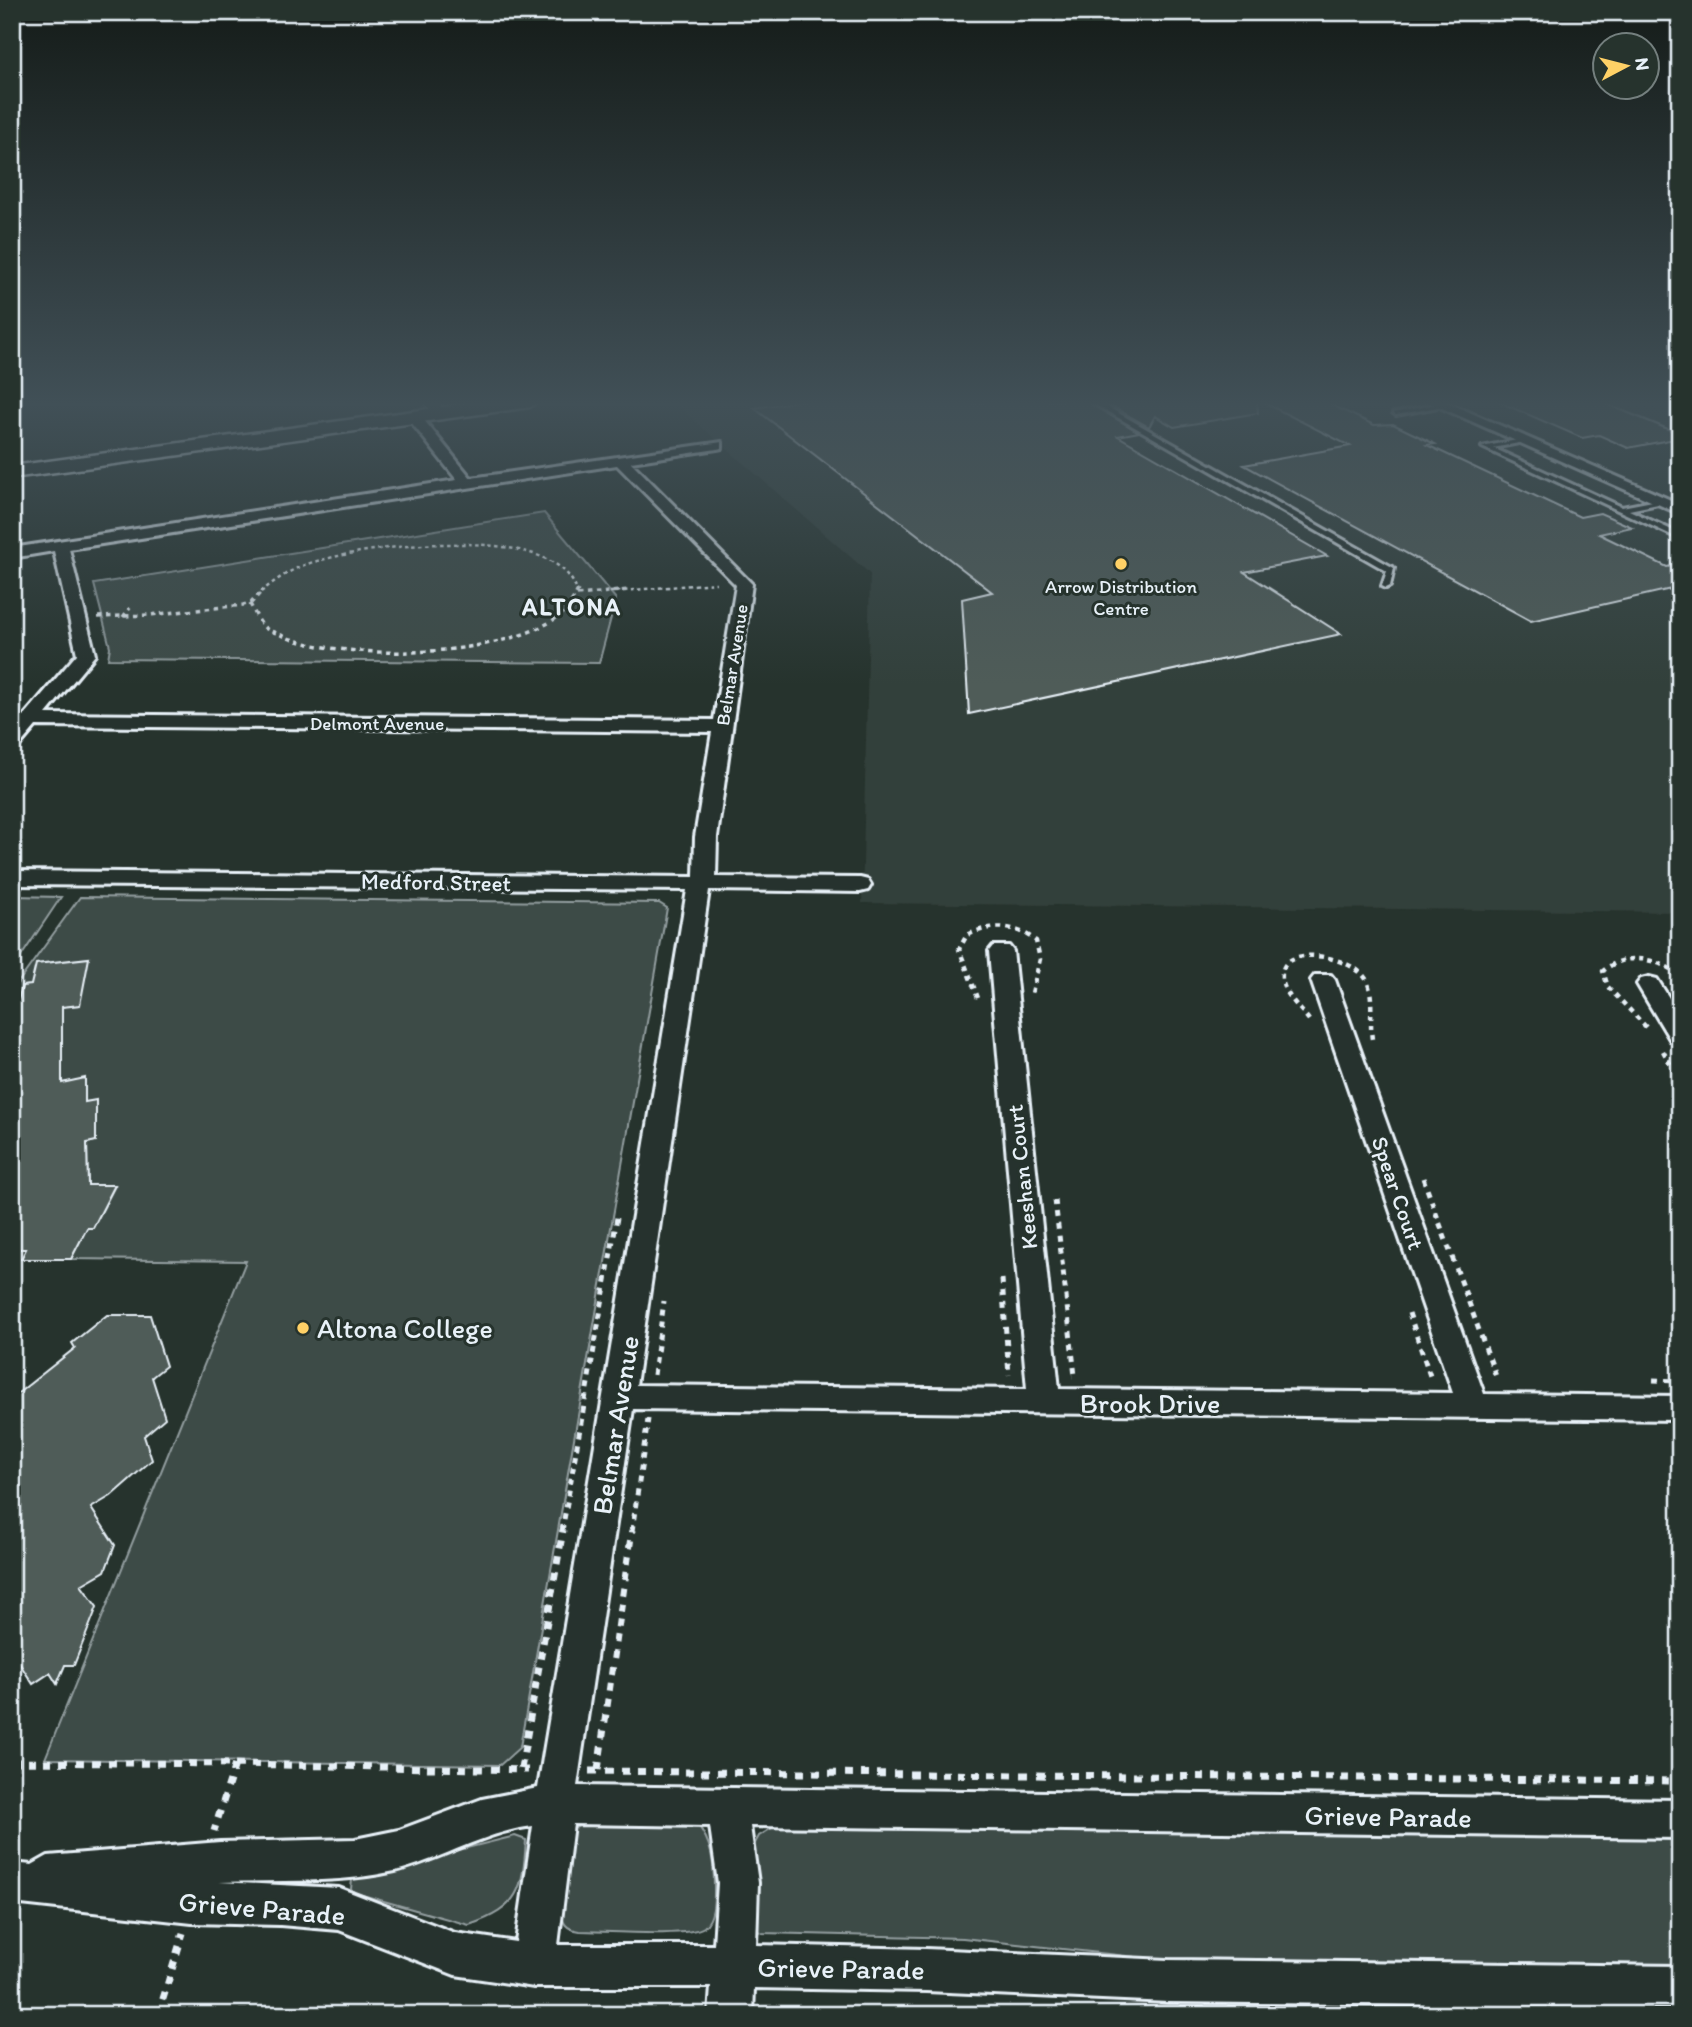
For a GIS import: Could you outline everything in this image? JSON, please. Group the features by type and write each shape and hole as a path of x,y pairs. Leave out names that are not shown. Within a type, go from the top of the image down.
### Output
{"street":[{"path":"12,553 390,496"},
{"name":"Belmar Avenue","path":"534,1966 557,1788 648,1385 699,884 744,584 656,496"},
{"path":"1648,496 1680,510"},
{"path":"12,742 86,655 60,545"},
{"name":"Delmont Avenue","path":"31,720 723,726"},
{"name":"Medford Street","path":"12,878 860,885"},
{"name":"Keeshan Court","path":"1000,951 1042,1389"},
{"name":"Spear Court","path":"1324,980 1472,1406"},
{"path":"1649,984 1680,1036"},
{"name":"Brook Drive","path":"648,1385 1042,1389 1472,1406 1680,1408"},
{"name":"Grieve Parade","path":"12,1881 220,1862 355,1859 399,1850 482,1818 519,1809 557,1788 727,1807 1680,1819"},
{"path":"727,1807 738,1882 731,2015"},
{"name":"Grieve Parade","path":"12,1881 192,1902 280,1904 339,1909 455,1954 534,1966 926,1969 1168,1981 1680,1987"}],"lane":[{"path":"1259,496 1391,570 1386,586"},
{"path":"1590,496 1680,537"},
{"path":"1621,510 1660,501"}],"path":[{"path":"95,607 98,618 250,604 276,581 320,560 370,549 434,543 493,546 540,556 565,570 577,584 577,596 569,609 531,630 474,645 411,652 339,650 284,638 260,624 252,614 250,604"},
{"path":"577,596 725,583"},
{"path":"123,617 130,608"},
{"path":"980,1006 959,949 967,935 985,928 1018,929 1036,941 1040,959 1031,1001"},
{"path":"996,1375 1009,1375 1042,1389 1074,1376 1054,1198"},
{"path":"520,1770 619,1205"},
{"path":"1002,1278 1009,1375"},
{"path":"598,1771 648,1385 666,1289"},
{"path":"235,1764 520,1770 557,1788 598,1771 1680,1781"},
{"path":"159,2012 432,2015"}],"shaded area":[{"path":"780,496 1634,496 1680,516 1680,912 862,903 870,574"},
{"path":"1663,496 1680,496 1680,503"},
{"path":"544,513 616,599 599,663 108,659 110,647 94,584"},
{"path":"12,896 61,897 12,970"},
{"name":"Altona College","path":"80,897 659,903 667,908 520,1747 500,1765 45,1759 246,1261 71,1259 87,1228 93,1228 115,1186 88,1185 87,1143 96,1141 96,1101 85,1102 85,1079 62,1083 62,1024 12,1029 16,1008 12,1005 12,991"},
{"path":"584,1823 697,1824 709,1845 713,1869 713,1908 708,1923 695,1930 664,1933 580,1931 568,1927 564,1922 562,1910 573,1829"},
{"path":"777,1825 1680,1835 1680,1965 1145,1958 963,1938 762,1933 753,1928 754,1845 759,1836"},
{"path":"515,1836 526,1840 523,1872 515,1895 499,1912 469,1925 355,1893 351,1889 352,1879 358,1875"}],"building":[{"name":"Arrow Distribution Centre","path":"867,496 1222,496 1327,556 1244,572 1341,634 969,714 962,599 992,592"},
{"path":"1300,496 1535,496 1580,517 1600,513 1632,527 1599,534 1667,567 1680,564 1680,587 1531,621"},
{"path":"89,958 80,1005 62,1007 62,1083 85,1078 85,1102 96,1100 96,1141 87,1143 88,1185 115,1185 93,1228 87,1228 71,1259 21,1259 26,1249 12,1249 12,1022 22,986 31,985 36,964"},
{"path":"107,1315 150,1315 166,1366 152,1377 165,1418 144,1436 152,1460 111,1496 91,1508 115,1545 105,1571 81,1585 97,1607 74,1665 65,1665 57,1684 50,1673 33,1684 12,1652 12,1398 75,1348 72,1343"}],"place":[{"name":"Arrow Distribution Centre","path":"1121,564"},
{"name":"Altona College","path":"303,1328"}],"district":[{"name":"ALTONA","path":"572,606"}]}
